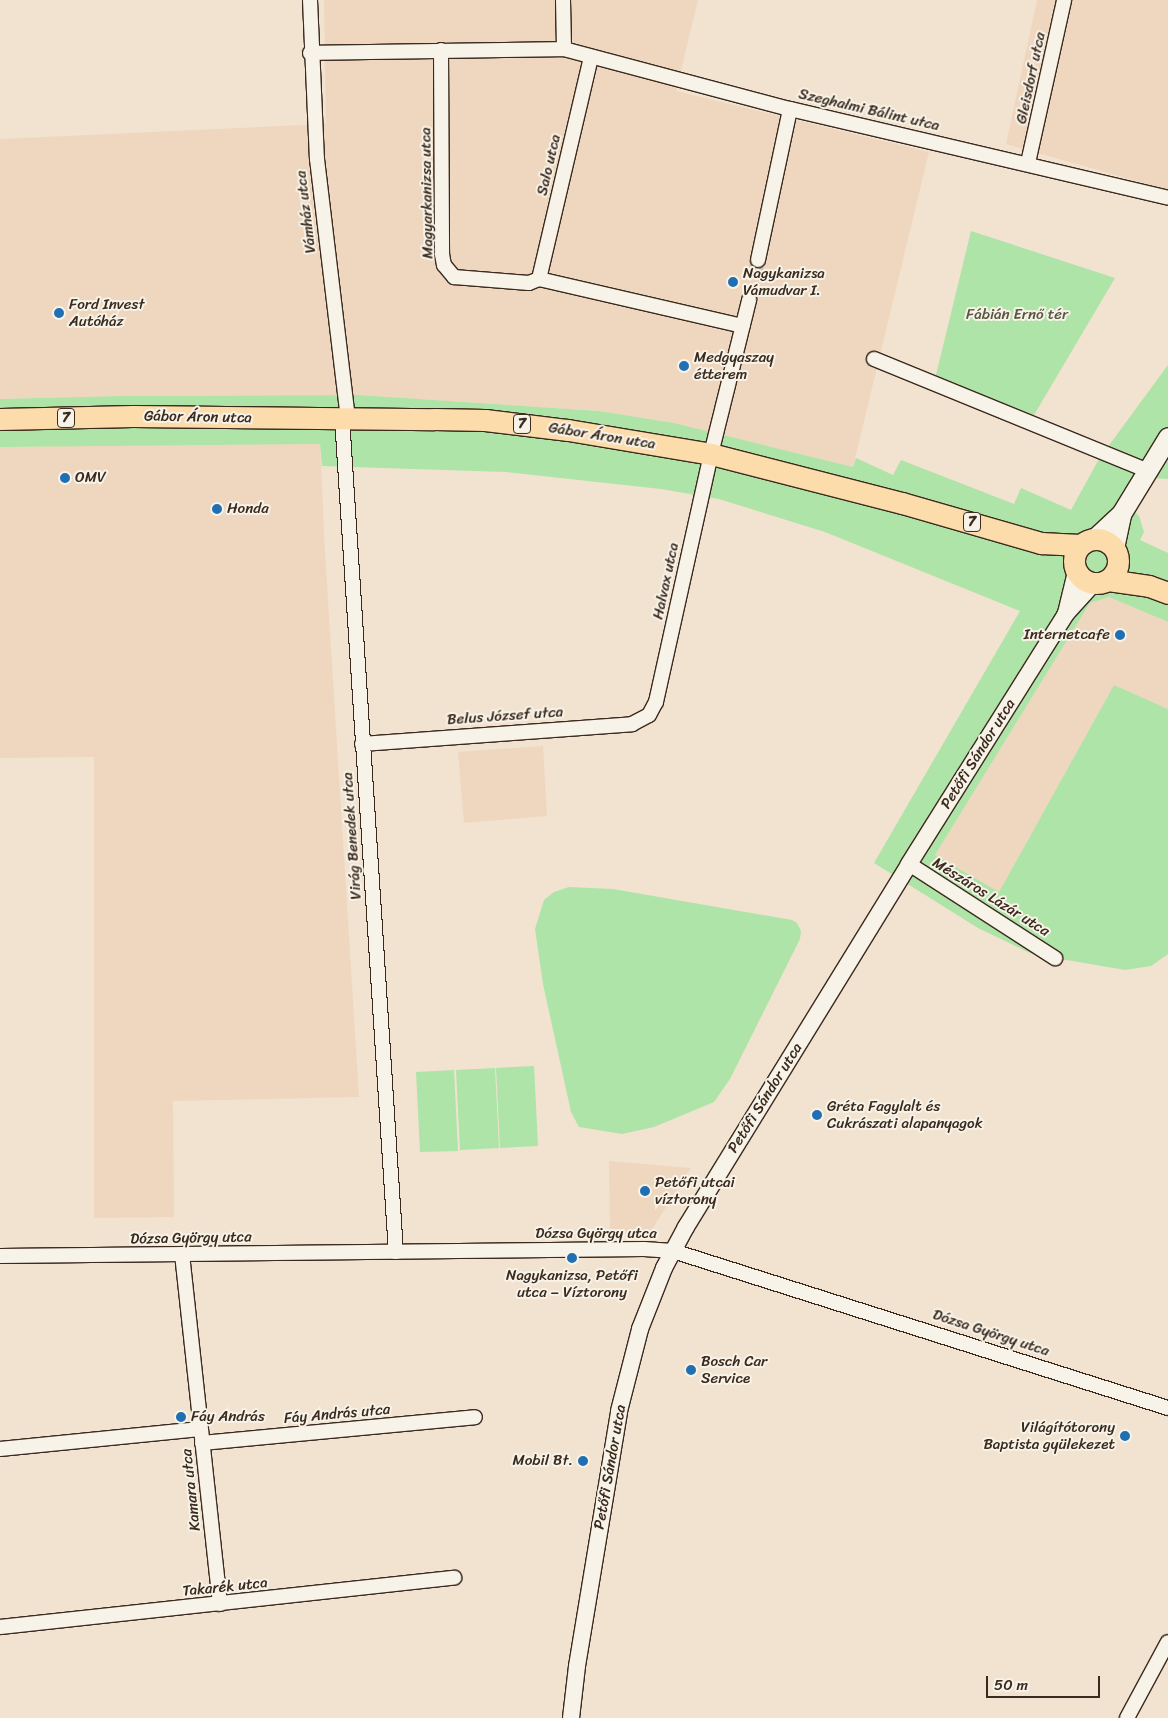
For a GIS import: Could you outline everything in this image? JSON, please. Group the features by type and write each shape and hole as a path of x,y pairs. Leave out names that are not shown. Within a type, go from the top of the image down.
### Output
{"main road":[{"name":"Gábor Áron utca","path":"0,419 133,416 485,420 611,435 711,454 902,503 1041,542 1108,543 1116,555 1159,590"},
{"path":"1075,568 1076,551 1121,514 1168,437"},
{"path":"1100,582 1117,569 1116,555 1121,514"},
{"name":"Gábor Áron utca","path":"1041,542 1075,568 1080,578 1159,590"}],"street":[{"name":"Vámház utca","path":"310,0 310,53 316,159 345,418"},
{"path":"563,0 564,48"},
{"name":"Gleisdorf utca","path":"1028,164 1064,0"},
{"name":"Szeghalmi Bálint utca","path":"310,53 564,48 591,57 790,109 1168,198"},
{"name":"Magyarkanizsa utca","path":"441,50 444,264 454,277 464,280 530,284 539,280 742,326"},
{"name":"Salo utca","path":"539,280 591,57"},
{"path":"758,260 790,109"},
{"name":"Halvax utca","path":"649,715 656,702 711,454 749,300"},
{"path":"874,359 1148,471"},
{"name":"Virág Benedek utca","path":"345,418 362,744 396,1252"},
{"name":"Petőfi Sándor utca","path":"1065,615 1075,568"},
{"name":"Petőfi Sándor utca","path":"571,1718 583,1629 619,1411 640,1330 652,1296 673,1251 909,864 1065,615 1100,582"},
{"name":"Belus József utca","path":"362,744 632,724 649,715"},
{"name":"Mészáros Lázár utca","path":"909,864 1055,958"},
{"name":"Dózsa György utca","path":"0,1256 644,1249 673,1251 1168,1408"},
{"name":"Kamara utca","path":"182,1254 220,1604"},
{"name":"Fáy András utca","path":"202,1443 474,1417"},
{"path":"0,1449 200,1429"},
{"name":"Takarék utca","path":"0,1627 454,1578"},
{"path":"1127,1718 1168,1642"}],"shaded area":[{"path":"324,0 698,0 676,91 929,152 853,467 674,423 599,411 358,395 121,396 0,399 0,139 326,124"},
{"path":"1037,0 1168,0 1168,190 1006,144"},
{"path":"320,444 359,1097 173,1101 174,1217 94,1218 94,757 0,758 0,447"},
{"path":"1109,597 1168,622 1168,709 1114,685 999,892 935,855 1090,603"},
{"path":"543,746 547,816 464,823 458,752"},
{"path":"609,1161 691,1168 649,1234 610,1234"}],"green space":[{"name":"Fábián Ernő tér","path":"971,231 1115,278 1034,415 935,379"},
{"path":"1168,365 1168,453 1165,459 1168,461 1168,479 1153,478 1135,512 1139,516 1144,532 1140,540 1168,553 1168,622 1109,597 1090,603 935,855 999,892 1114,685 1168,709 1168,954 1151,966 1125,970 1032,954 978,928 874,863 1020,611 825,532 719,499 661,489 506,472 322,466 320,444 0,447 0,399 121,396 358,395 599,411 674,423 853,467 856,458 893,475 901,460 1014,504 1021,488 1071,510 1099,459"},
{"path":"569,887 613,889 792,920 797,923 801,931 800,939 730,1079 714,1102 654,1127 622,1134 579,1127 571,1112 543,984 535,929 544,900 554,892"},
{"path":"534,1066 538,1146 500,1148 496,1068"},
{"path":"495,1068 499,1148 460,1150 456,1070"},
{"path":"454,1070 458,1151 420,1152 416,1072"}],"tunnel":[{"path":"749,300 758,260"}],"place":[{"name":"Nagykanizsa Vámudvar I.","path":"733,282"},
{"name":"Ford Invest Autóház","path":"59,313"},
{"name":"Medgyaszay étterem","path":"684,366"},
{"name":"OMV","path":"65,478"},
{"name":"Honda","path":"217,509"},
{"name":"Internetcafe","path":"1120,635"},
{"name":"Gréta Fagylalt és Cukrászati alapanyagok","path":"817,1115"},
{"name":"Petőfi utcai víztorony","path":"645,1191"},
{"name":"Nagykanizsa, Petőfi utca – Víztorony","path":"572,1258"},
{"name":"Bosch Car Service","path":"691,1370"},
{"name":"Fáy András","path":"181,1417"},
{"name":"Világítótorony Baptista gyülekezet","path":"1125,1436"},
{"name":"Mobil Bt.","path":"583,1461"}]}
